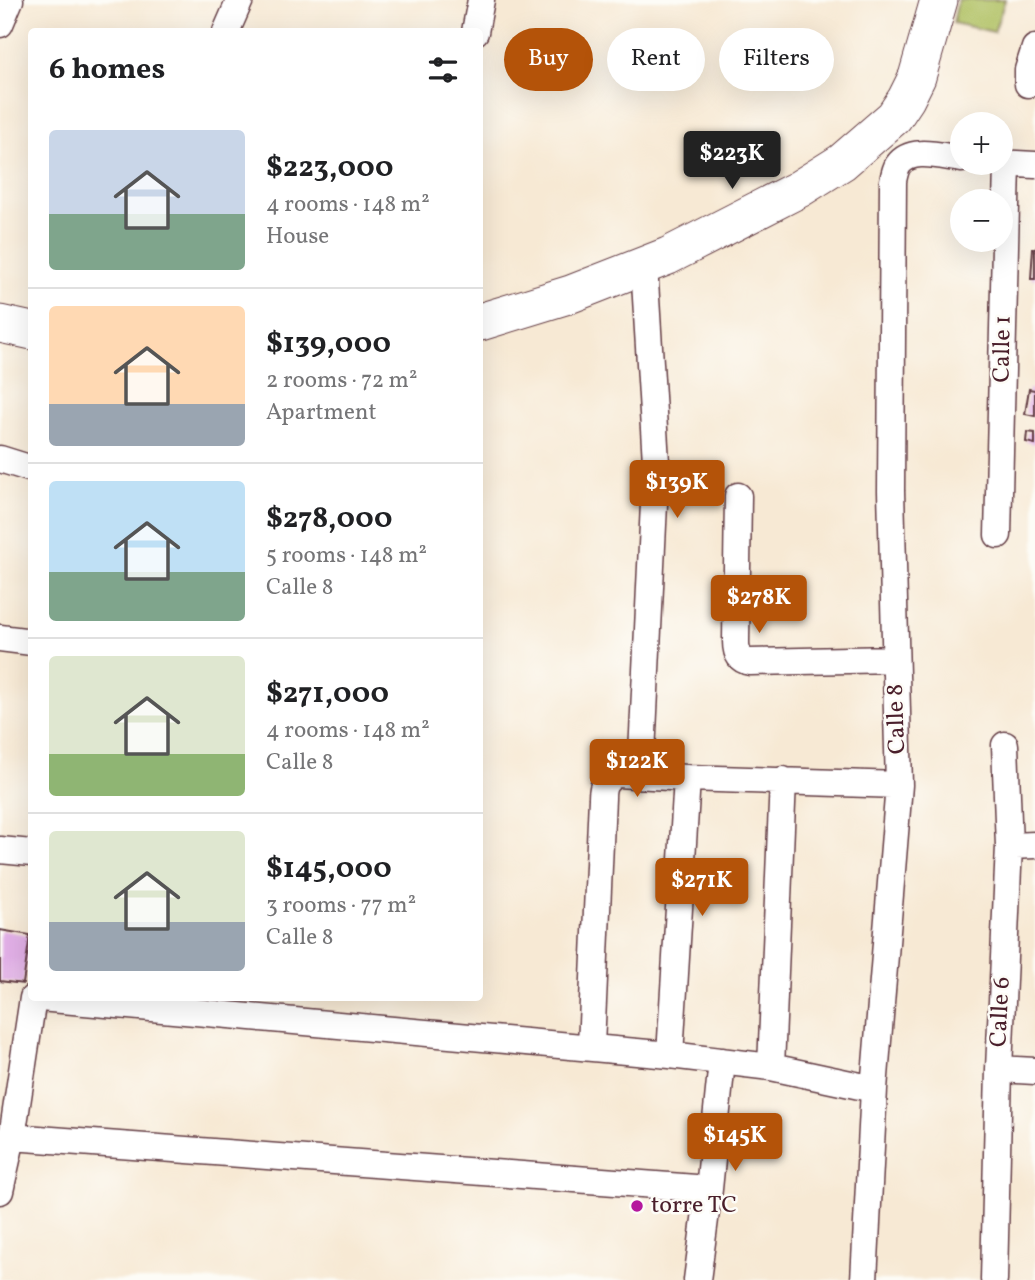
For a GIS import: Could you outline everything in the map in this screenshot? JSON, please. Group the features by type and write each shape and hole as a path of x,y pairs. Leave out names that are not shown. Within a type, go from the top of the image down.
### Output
{"street":[{"path":"0,24 10,0"},
{"path":"228,28 240,0"},
{"path":"476,28 481,0"},
{"path":"483,321 571,294 668,256 799,189 842,162 894,117 906,99 917,77 939,0"},
{"path":"1028,84 1028,70 1035,48"},
{"path":"877,132 902,160 919,154 950,158"},
{"name":"Calle 8","path":"864,1280 874,1089 899,785 891,491 893,181 896,167 902,160"},
{"path":"1013,164 1035,165"},
{"name":"Calle 1","path":"998,535 1003,175"},
{"path":"641,775 656,462 644,265"},
{"path":"0,324 28,330"},
{"path":"0,459 28,468"},
{"path":"738,496 736,652 740,658 750,662 895,659"},
{"path":"0,638 28,642"},
{"name":"Calle 6","path":"994,1280 999,1069 1022,845 1005,745"},
{"path":"591,1046 602,790 608,778 617,774 899,785"},
{"path":"670,1055 687,778"},
{"path":"771,1067 783,780"},
{"path":"0,850 28,853"},
{"path":"0,1191 12,1138 33,1001"},
{"path":"74,1001 591,1046 771,1067 874,1089"},
{"path":"697,1280 722,1061"},
{"path":"999,1069 1035,1071"},
{"path":"12,1138 709,1189"}],"green space":[{"path":"958,0 1005,0 994,32 953,23"}],"building":[{"path":"1033,248 1035,279 1031,279"},
{"path":"1029,389 1035,390 1035,416 1025,414"},
{"path":"1027,432 1035,433 1035,444 1026,442"},
{"path":"0,930 28,935 23,984 0,981"}],"place":[{"name":"torre TC","path":"637,1206"}]}
